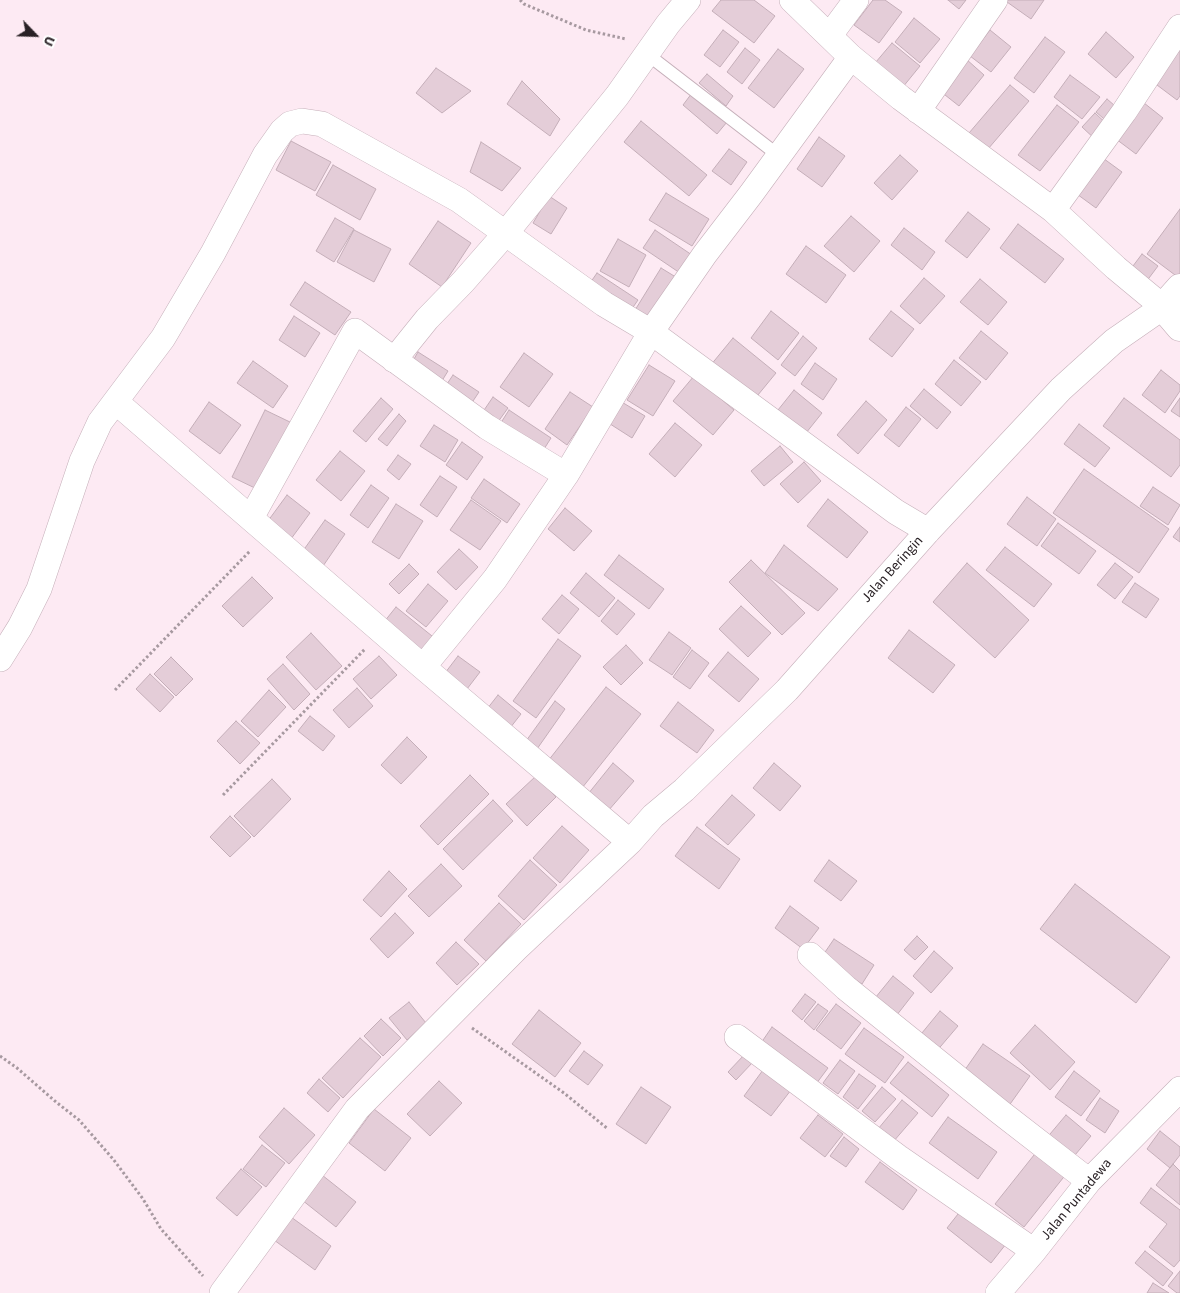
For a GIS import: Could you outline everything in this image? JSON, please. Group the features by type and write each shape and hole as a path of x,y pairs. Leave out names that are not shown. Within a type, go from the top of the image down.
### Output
{"street":[{"path":"394,360 504,234 617,96 638,47 668,24 688,0"},
{"path":"792,0 851,56 918,111 1053,210 1116,268 1174,308"},
{"path":"830,36 856,0"},
{"path":"918,111 995,0"},
{"path":"1053,210 1124,112 1180,27"},
{"path":"423,667 495,578 566,476 651,332 705,254 851,56"},
{"path":"0,658 20,627 39,589 82,462 100,422 163,338 213,254 265,154 282,131 290,124 302,121 322,124 459,200 604,304 651,332 896,512 928,531"},
{"name":"Jalan Beringin","path":"214,1286 358,1109 516,949 787,690 928,531 1061,388 1114,341 1174,308"},
{"path":"260,525 354,331 487,427 566,476"},
{"path":"116,402 423,667 630,842"},
{"path":"810,955 861,1000 1089,1181"},
{"path":"737,1037 898,1157 1034,1251"},
{"name":"Jalan Puntadewa","path":"998,1293 1089,1181 1180,1089"}],"lane":[{"path":"638,47 778,155"}],"path":[{"path":"520,0 524,4 586,30 638,47"},
{"path":"115,690 260,525"},
{"path":"223,796 383,631"},
{"path":"452,1014 564,1093 608,1129"},
{"path":"0,1056 79,1120 113,1159 143,1198 161,1230 214,1286"}],"building":[{"path":"721,0 754,0 775,16 754,43 712,11"},
{"path":"873,0 885,0 902,12 879,43 854,25"},
{"path":"948,0 966,0 959,9"},
{"path":"1008,0 1044,0 1031,19 1007,2"},
{"path":"914,18 940,39 920,63 895,42"},
{"path":"723,30 739,42 720,67 704,55"},
{"path":"990,30 1011,47 991,72 970,56"},
{"path":"1106,32 1134,57 1116,78 1088,54"},
{"path":"1045,37 1065,52 1034,93 1014,78"},
{"path":"892,43 920,66 898,93 870,69"},
{"path":"1180,45 1180,96 1177,100 1153,82"},
{"path":"745,48 760,60 742,84 727,72"},
{"path":"778,49 804,69 774,108 748,88"},
{"path":"966,59 984,75 959,106 940,91"},
{"path":"436,68 471,91 442,113 416,93"},
{"path":"707,74 733,96 726,106 699,83"},
{"path":"1070,75 1100,97 1082,119 1054,97"},
{"path":"522,81 560,119 550,136 507,104"},
{"path":"1010,85 1029,101 988,149 969,133"},
{"path":"692,93 727,122 717,134 683,105"},
{"path":"1107,99 1122,112 1111,125 1096,112"},
{"path":"1139,99 1163,118 1136,154 1112,136"},
{"path":"1057,105 1079,122 1040,171 1018,155"},
{"path":"1095,113 1110,127 1097,141 1082,127"},
{"path":"641,121 707,175 689,196 624,142"},
{"path":"819,137 845,156 822,187 797,169"},
{"path":"291,141 331,162 315,191 276,170"},
{"path":"481,142 521,168 502,191 470,172"},
{"path":"729,149 747,162 731,185 712,171"},
{"path":"1096,153 1122,172 1096,208 1070,189"},
{"path":"900,155 918,171 892,200 874,183"},
{"path":"333,165 376,189 360,220 316,195"},
{"path":"666,193 709,219 692,246 649,220"},
{"path":"549,196 567,208 551,234 533,223"},
{"path":"1180,209 1180,277 1179,278 1147,254"},
{"path":"968,212 990,229 967,258 945,241"},
{"path":"851,216 880,241 854,272 824,246"},
{"path":"335,218 354,229 334,262 316,251"},
{"path":"438,221 471,243 442,287 409,264"},
{"path":"1018,224 1064,259 1045,283 1000,248"},
{"path":"904,228 935,252 922,270 891,245"},
{"path":"354,230 391,249 374,282 337,262"},
{"path":"655,230 692,255 680,273 643,248"},
{"path":"618,239 646,255 629,287 600,271"},
{"path":"806,246 846,275 826,303 786,274"},
{"path":"1142,254 1158,266 1146,282 1130,270"},
{"path":"661,268 679,279 650,326 632,315"},
{"path":"597,273 638,300 629,313 588,286"},
{"path":"924,278 945,296 920,324 900,306"},
{"path":"980,279 1007,302 988,325 960,302"},
{"path":"305,282 351,312 335,335 290,305"},
{"path":"771,311 799,333 778,360 751,338"},
{"path":"891,311 914,329 892,357 869,339"},
{"path":"294,316 320,333 305,357 279,340"},
{"path":"981,331 1008,353 986,380 959,358"},
{"path":"803,336 817,348 795,376 781,365"},
{"path":"733,338 776,373 753,401 710,366"},
{"path":"418,352 448,371 440,384 410,366"},
{"path":"524,353 553,374 529,407 500,387"},
{"path":"954,360 981,382 961,406 935,384"},
{"path":"253,361 288,386 273,408 237,383"},
{"path":"815,363 837,379 823,400 801,384"},
{"path":"649,365 675,381 653,416 627,400"},
{"path":"1161,370 1180,385 1180,391 1165,413 1142,395"},
{"path":"453,375 479,392 471,404 445,387"},
{"path":"694,376 734,410 713,435 673,401"},
{"path":"924,389 951,412 937,429 910,406"},
{"path":"794,390 822,413 802,438 774,415"},
{"path":"570,392 593,407 567,445 545,429"},
{"path":"493,397 508,408 495,426 480,416"},
{"path":"381,398 393,409 366,442 353,431"},
{"path":"1124,398 1180,440 1180,465 1171,477 1103,426"},
{"path":"1180,398 1180,417 1171,411"},
{"path":"620,401 645,416 632,438 607,422"},
{"path":"866,401 887,420 858,454 837,435"},
{"path":"209,402 241,425 220,454 189,431"},
{"path":"906,407 921,419 899,447 884,435"},
{"path":"265,410 292,423 259,490 232,477"},
{"path":"509,410 551,438 539,457 497,429"},
{"path":"399,414 406,421 387,446 378,439"},
{"path":"675,423 702,445 675,477 649,454"},
{"path":"1079,424 1110,448 1095,467 1064,444"},
{"path":"434,425 458,440 445,462 420,446"},
{"path":"462,442 483,457 467,480 446,465"},
{"path":"780,446 793,462 764,486 751,471"},
{"path":"340,451 365,471 341,501 316,480"},
{"path":"398,455 411,464 399,480 387,470"},
{"path":"804,462 821,481 798,503 780,484"},
{"path":"1084,469 1169,529 1139,573 1053,513"},
{"path":"440,476 457,487 437,517 420,505"},
{"path":"484,479 520,504 507,523 471,498"},
{"path":"371,485 389,498 368,528 350,515"},
{"path":"1153,487 1180,505 1168,525 1140,506"},
{"path":"287,495 310,513 288,543 265,525"},
{"path":"1027,497 1056,519 1037,546 1007,524"},
{"path":"828,499 868,532 847,558 807,526"},
{"path":"471,500 501,521 480,550 450,530"},
{"path":"396,504 423,521 399,559 372,542"},
{"path":"565,508 592,531 574,551 548,529"},
{"path":"325,520 345,534 321,569 300,555"},
{"path":"1058,523 1096,551 1079,574 1041,546"},
{"path":"1180,527 1180,542 1173,537"},
{"path":"784,545 838,589 818,611 765,573"},
{"path":"1005,547 1052,584 1034,607 986,570"},
{"path":"459,549 478,567 456,590 437,572"},
{"path":"619,555 664,589 649,609 604,575"},
{"path":"751,560 805,613 782,635 729,582"},
{"path":"967,563 1029,620 995,658 933,602"},
{"path":"1115,563 1133,577 1115,599 1097,585"},
{"path":"409,564 419,574 399,594 389,584"},
{"path":"586,573 615,598 599,617 570,593"},
{"path":"252,577 273,598 243,627 222,606"},
{"path":"1135,583 1159,599 1146,618 1122,602"},
{"path":"428,584 448,601 426,627 406,611"},
{"path":"562,595 579,609 559,634 542,619"},
{"path":"618,600 635,614 617,635 601,621"},
{"path":"741,606 771,633 748,657 719,629"},
{"path":"396,607 437,640 425,655 384,622"},
{"path":"909,630 955,665 933,693 888,658"},
{"path":"669,632 691,648 672,675 649,660"},
{"path":"311,633 342,666 316,690 286,657"},
{"path":"558,639 581,656 536,718 513,701"},
{"path":"626,645 643,663 621,685 603,667"},
{"path":"692,650 709,663 690,689 673,677"},
{"path":"728,652 759,679 739,702 708,676"},
{"path":"379,656 397,675 371,699 353,679"},
{"path":"458,656 480,672 467,689 445,673"},
{"path":"171,657 193,679 176,696 154,674"},
{"path":"283,664 310,694 294,710 267,679"},
{"path":"150,674 174,697 160,712 136,689"},
{"path":"606,687 641,714 582,788 548,761"},
{"path":"357,688 373,706 349,728 333,710"},
{"path":"269,690 286,707 258,737 241,721"},
{"path":"498,695 521,714 510,728 487,709"},
{"path":"555,701 565,709 537,749 526,741"},
{"path":"678,702 714,730 697,753 660,726"},
{"path":"310,716 335,736 323,751 298,731"},
{"path":"236,721 260,743 240,764 217,741"},
{"path":"407,737 427,757 401,784 381,765"},
{"path":"613,763 634,781 608,811 588,794"},
{"path":"774,763 801,786 780,811 753,788"},
{"path":"470,775 489,794 438,845 420,826"},
{"path":"536,776 556,797 527,826 506,804"},
{"path":"272,779 291,799 254,837 234,816"},
{"path":"732,795 755,815 728,845 705,825"},
{"path":"493,800 513,821 463,870 443,849"},
{"path":"230,816 251,837 230,857 210,837"},
{"path":"562,826 589,850 560,883 533,858"},
{"path":"697,827 740,859 719,889 675,856"},
{"path":"530,860 557,885 524,920 498,896"},
{"path":"829,860 857,881 841,901 814,881"},
{"path":"441,864 462,886 429,917 408,896"},
{"path":"389,871 407,889 381,917 363,900"},
{"path":"1075,884 1170,957 1136,1003 1040,929"},
{"path":"499,903 521,924 486,961 464,940"},
{"path":"790,906 819,928 803,949 775,928"},
{"path":"395,913 414,933 388,958 370,939"},
{"path":"917,936 928,947 915,960 904,950"},
{"path":"834,939 874,965 862,984 821,958"},
{"path":"456,942 479,964 457,985 436,963"},
{"path":"934,951 953,968 931,993 913,976"},
{"path":"893,976 914,993 893,1020 871,1003"},
{"path":"805,994 816,1002 802,1020 792,1011"},
{"path":"409,1002 426,1023 407,1040 389,1018"},
{"path":"818,1004 828,1011 814,1030 804,1021"},
{"path":"836,1004 861,1023 841,1049 816,1030"},
{"path":"539,1010 581,1043 555,1077 512,1044"},
{"path":"940,1011 958,1026 935,1053 917,1039"},
{"path":"381,1019 401,1038 383,1056 364,1036"},
{"path":"1035,1025 1075,1062 1050,1090 1010,1053"},
{"path":"772,1027 828,1068 816,1084 761,1043"},
{"path":"864,1028 904,1057 885,1083 845,1054"},
{"path":"360,1038 381,1057 343,1098 322,1078"},
{"path":"983,1044 1030,1076 1008,1107 962,1074"},
{"path":"584,1051 603,1065 588,1085 569,1071"},
{"path":"745,1054 753,1062 736,1080 728,1072"},
{"path":"840,1060 855,1071 838,1094 823,1083"},
{"path":"908,1062 949,1095 932,1117 890,1083"},
{"path":"763,1070 791,1090 771,1116 744,1096"},
{"path":"1074,1071 1100,1091 1081,1116 1055,1097"},
{"path":"859,1074 876,1086 858,1109 843,1097"},
{"path":"319,1079 340,1098 328,1112 307,1093"},
{"path":"439,1081 462,1103 430,1136 407,1114"},
{"path":"641,1087 671,1107 646,1144 616,1124"},
{"path":"882,1087 896,1099 875,1122 862,1111"},
{"path":"1100,1098 1119,1111 1105,1133 1086,1120"},
{"path":"902,1100 918,1113 893,1142 878,1129"},
{"path":"284,1108 315,1135 289,1164 259,1137"},
{"path":"374,1109 411,1138 385,1171 349,1143"},
{"path":"818,1115 843,1134 825,1157 800,1138"},
{"path":"1066,1115 1091,1136 1070,1161 1045,1140"},
{"path":"948,1117 997,1152 978,1179 929,1143"},
{"path":"1160,1131 1180,1147 1180,1155 1170,1168 1147,1149"},
{"path":"844,1137 859,1149 846,1167 830,1156"},
{"path":"262,1145 285,1163 266,1187 243,1169"},
{"path":"1038,1150 1067,1173 1024,1227 995,1204"},
{"path":"880,1162 917,1190 903,1210 865,1182"},
{"path":"1173,1164 1180,1171 1180,1205 1156,1185"},
{"path":"241,1169 262,1187 237,1216 216,1198"},
{"path":"322,1175 356,1202 336,1227 302,1200"},
{"path":"1151,1188 1180,1210 1180,1260 1174,1267 1149,1247 1167,1224 1140,1203"},
{"path":"962,1209 1006,1244 991,1263 947,1228"},
{"path":"291,1217 331,1246 315,1270 274,1240"},
{"path":"1145,1251 1173,1273 1163,1286 1135,1263"},
{"path":"1180,1271 1180,1293 1177,1293 1168,1286"},
{"path":"1153,1283 1169,1293 1147,1293"}]}
